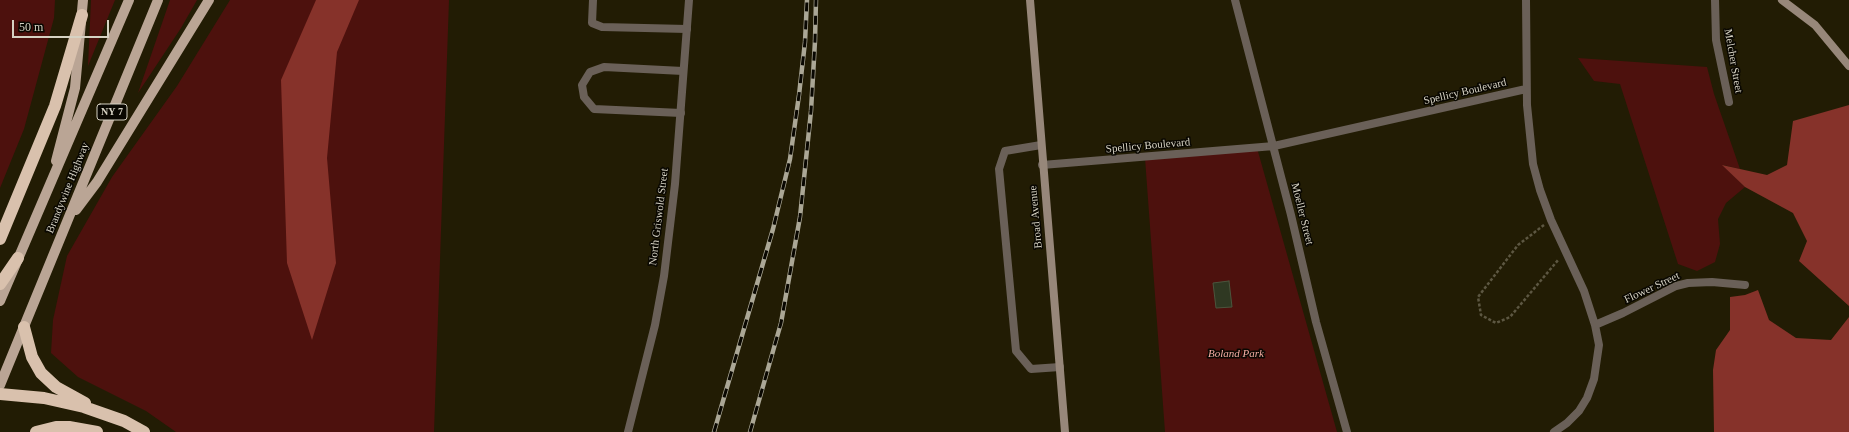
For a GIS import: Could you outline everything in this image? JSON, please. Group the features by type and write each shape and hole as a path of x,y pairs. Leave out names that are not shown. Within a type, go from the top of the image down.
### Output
{"highway":[{"path":"0,239 55,106 82,15"},
{"path":"0,284 18,258"},
{"path":"24,327 32,358 41,373 56,387 102,413"},
{"path":"0,394 44,398 102,413 124,421 144,432"},
{"path":"36,432 56,427 69,427 97,432"}],"main road":[{"path":"48,190 75,88 83,0"},
{"name":"Brandywine Highway","path":"0,302 129,0"},
{"name":"Brandywine Highway","path":"0,385 158,0"},
{"path":"66,223 97,182 210,0"},
{"name":"Broad Avenue","path":"1030,0 1042,165 1065,432"},
{"path":"1782,0 1814,25 1849,66"}],"street":[{"path":"593,0 592,23 602,27 687,29"},
{"name":"North Griswold Street","path":"628,432 655,325 664,276 675,184 689,0"},
{"name":"Moeller Street","path":"1235,0 1274,146 1316,322 1347,432"},
{"path":"1526,0 1526,89 1533,164 1540,190 1551,220 1584,291 1595,325 1598,345 1594,379 1587,398 1579,411 1567,423 1554,432"},
{"name":"Melcher Street","path":"1715,0 1716,40 1729,102"},
{"path":"681,113 594,109 584,97 582,85 590,72 604,66 683,71"},
{"name":"Spellicy Boulevard","path":"1042,165 1274,146 1526,89"},
{"path":"1041,145 1005,151 999,169 1016,351 1031,369 1060,367"},
{"name":"Flower Street","path":"1595,325 1623,313 1676,286 1688,283 1712,282 1745,284"}],"path":[{"path":"1551,220 1518,245 1478,297 1481,315 1496,323 1510,318 1566,252"}],"green space":[{"path":"0,0 55,0 54,18 24,129 0,188"},
{"path":"91,0 115,0 88,66"},
{"path":"170,0 197,0 181,28 138,93"},
{"path":"230,0 449,0 434,432 176,432 146,411 78,377 51,353 53,320 67,256 112,177 177,86"},
{"path":"1578,58 1707,67 1714,94 1740,169 1723,165 1745,187 1726,203 1718,219 1720,244 1715,262 1697,271 1678,264 1620,84 1594,81"},
{"name":"Boland Park","path":"1257,148 1337,432 1165,432 1145,158"}],"shaded area":[{"path":"316,0 359,0 337,52 327,158 336,263 312,340 287,263 281,80"},
{"path":"1849,105 1849,306 1799,261 1807,241 1793,213 1745,187 1722,165 1767,175 1787,165 1793,121"},
{"path":"1758,290 1769,320 1796,338 1831,340 1849,317 1849,432 1714,432 1713,370 1716,350 1730,330 1730,297 1745,295"}],"building":[{"path":"1229,281 1232,307 1216,308 1213,283"}],"railway":[{"path":"714,432 773,229 790,159 805,42 807,0"},
{"path":"750,432 781,323 800,217 811,111 816,0"}]}
